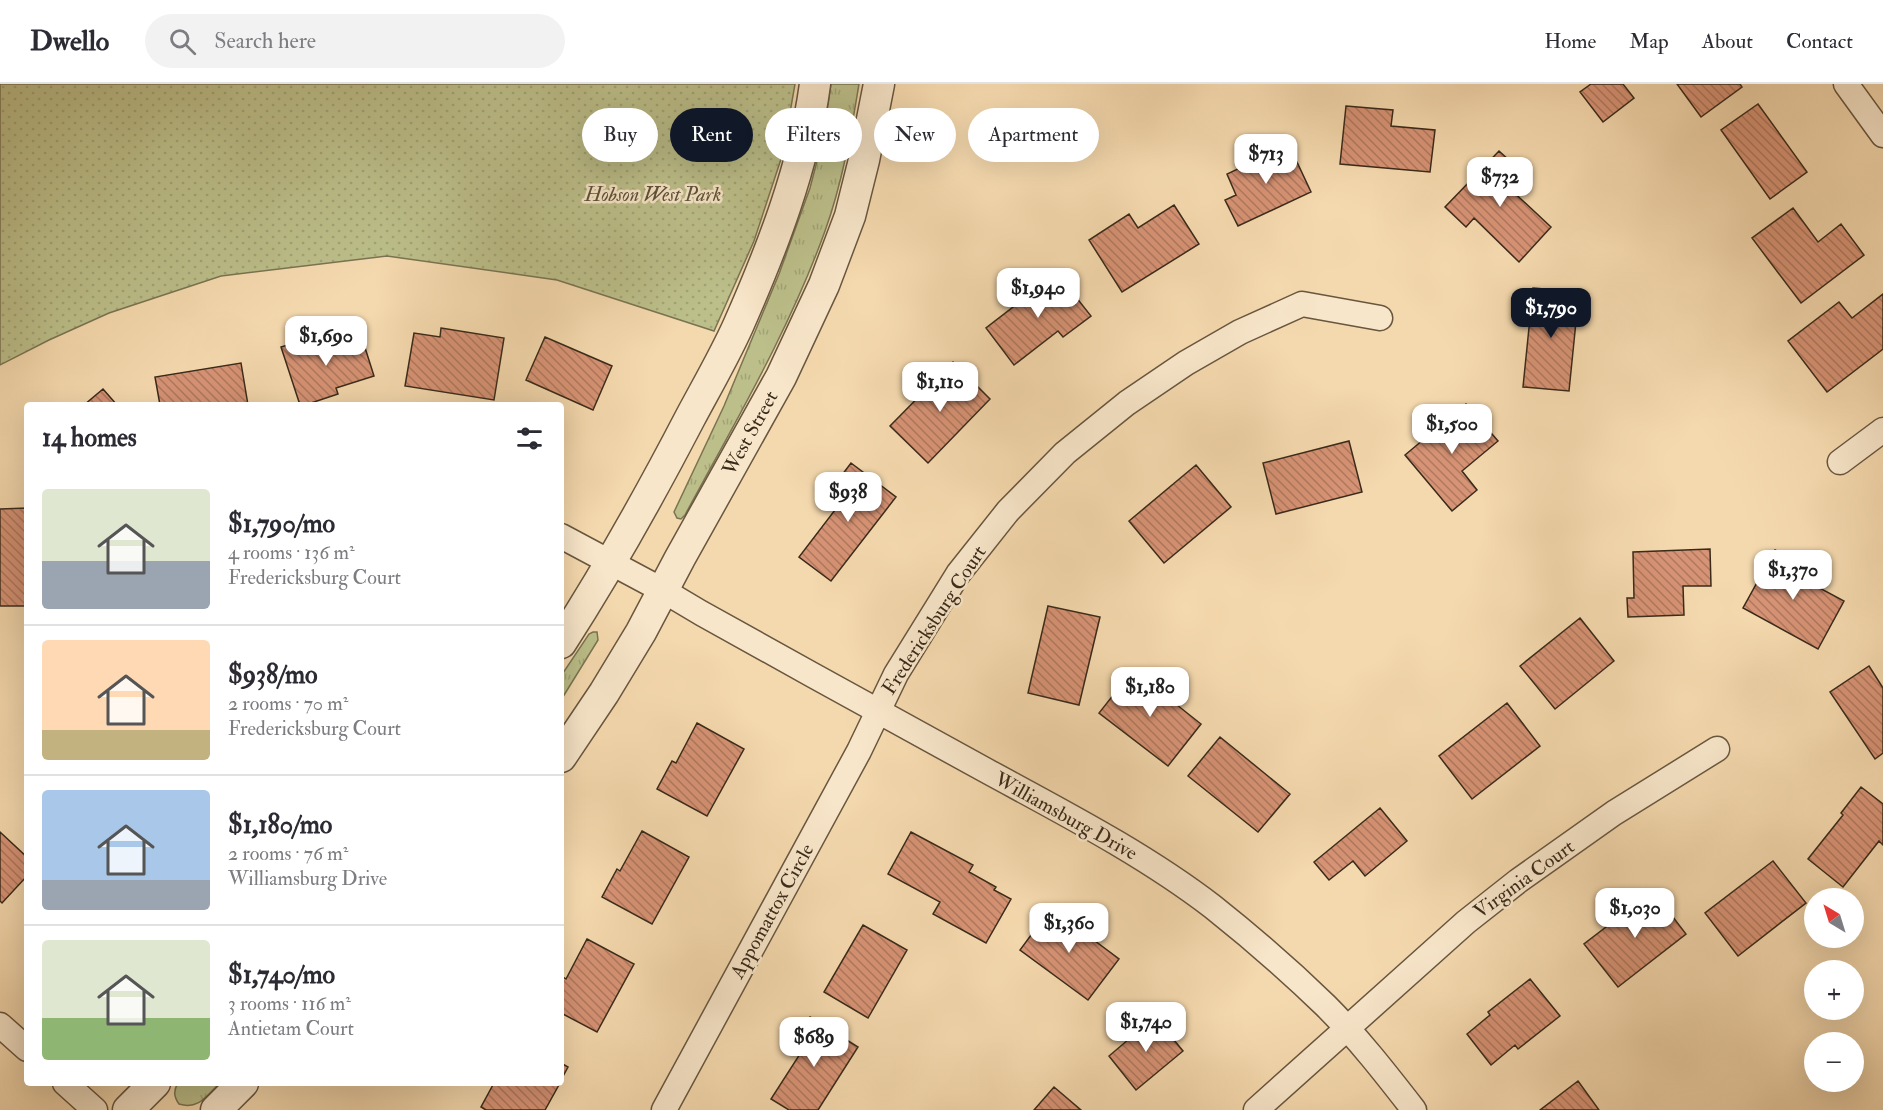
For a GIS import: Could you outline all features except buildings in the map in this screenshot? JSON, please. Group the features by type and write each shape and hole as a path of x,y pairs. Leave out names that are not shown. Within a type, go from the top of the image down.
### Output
{"street":[{"path":"564,638 611,563 659,477 737,327 778,226 794,178 815,84"},
{"name":"West Street","path":"564,753 604,693 664,591 781,377 824,285 850,216 879,84"},
{"path":"1846,84 1883,135"},
{"name":"Fredericksburg Court","path":"877,710 896,674 958,574 1008,511 1065,453 1127,404 1186,363 1240,332 1302,304 1380,318"},
{"path":"1840,462 1883,430"},
{"name":"Williamsburg Drive","path":"564,538 664,591 1145,860 1211,906 1264,949 1328,1007 1378,1064 1414,1110"},
{"name":"Appomattox Circle","path":"664,1110 859,751 877,710"},
{"name":"Virginia Court","path":"1256,1110 1466,922 1518,881 1614,813 1717,749"},
{"path":"0,1024 24,1046"},
{"path":"69,1086 95,1110"},
{"path":"128,1110 152,1086"},
{"path":"216,1110 240,1086"}],"green space":[{"name":"Hobson West Park","path":"0,84 795,84 791,108 765,108 765,162 780,162 754,241 714,331 557,280 387,256 221,276 109,313 0,365"},
{"path":"831,84 859,84 855,108 827,108"},
{"path":"817,162 844,162 825,231 795,304 760,376 685,515 681,519 677,518 674,512 724,406 779,274 810,188"},
{"path":"597,632 598,640 564,695 564,672 589,634"},
{"path":"177,1086 217,1086 202,1101 192,1105 179,1104 175,1091"}]}
